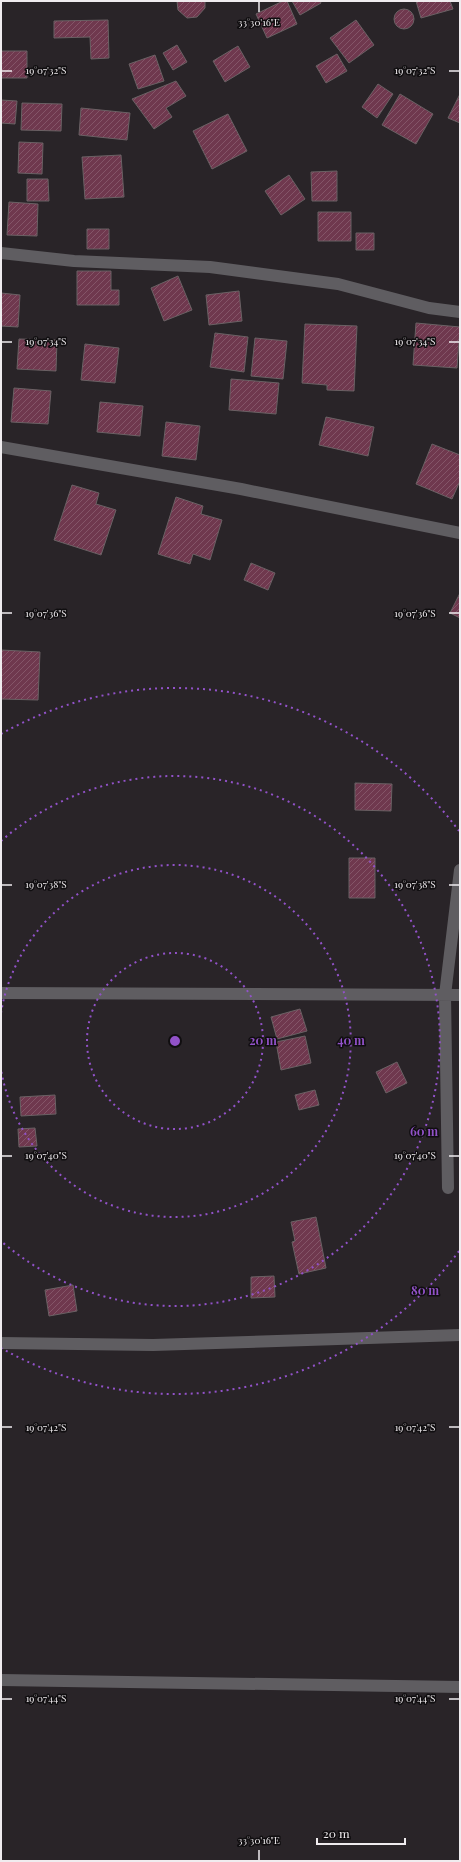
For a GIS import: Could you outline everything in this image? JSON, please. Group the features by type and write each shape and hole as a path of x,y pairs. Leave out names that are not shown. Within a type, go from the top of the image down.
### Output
{"street":[{"path":"1,253 74,261 210,267 338,284 429,308 460,312"},
{"path":"1,447 241,489 460,533"},
{"path":"448,1188 445,995 460,870"},
{"path":"1,993 460,995"},
{"path":"1,1343 153,1345 460,1335"},
{"path":"1,1680 460,1687"}],"building":[{"path":"177,1 205,1 205,8 197,17 187,18 178,10"},
{"path":"283,1 287,1 297,24 267,38 256,14"},
{"path":"292,1 320,1 321,3 300,15"},
{"path":"416,1 450,1 453,9 421,18"},
{"path":"404,9 411,12 414,19 411,26 404,29 397,26 394,19 397,12"},
{"path":"108,20 109,58 91,59 90,37 54,38 54,21"},
{"path":"356,20 374,45 349,63 330,38"},
{"path":"177,45 187,62 173,70 163,53"},
{"path":"238,46 250,67 225,82 213,61"},
{"path":"1,51 27,51 27,78 1,78"},
{"path":"337,54 347,71 326,83 316,66"},
{"path":"155,55 164,81 138,89 129,64"},
{"path":"176,81 186,96 166,108 172,117 154,129 132,99"},
{"path":"378,84 393,94 377,118 362,107"},
{"path":"400,94 433,114 416,144 382,125"},
{"path":"460,94 460,123 448,118"},
{"path":"1,100 17,101 15,124 1,123"},
{"path":"22,103 62,104 61,131 21,130"},
{"path":"81,108 130,113 127,140 79,135"},
{"path":"228,114 247,151 212,169 193,131"},
{"path":"19,142 43,143 42,174 18,173"},
{"path":"121,155 124,197 85,199 82,157"},
{"path":"337,171 337,201 312,201 311,172"},
{"path":"289,175 305,199 281,215 265,191"},
{"path":"27,179 48,179 49,201 27,201"},
{"path":"9,202 38,204 37,236 7,235"},
{"path":"318,212 351,212 351,241 318,241"},
{"path":"87,229 109,229 109,249 87,249"},
{"path":"356,233 374,233 374,250 356,250"},
{"path":"77,271 111,271 111,290 119,290 119,305 77,305"},
{"path":"178,276 192,310 164,321 151,288"},
{"path":"239,291 242,321 209,325 206,295"},
{"path":"1,293 20,295 18,327 1,326"},
{"path":"416,323 460,327 457,368 413,365"},
{"path":"305,324 357,326 354,391 327,390 327,385 302,383"},
{"path":"215,333 248,337 244,372 210,367"},
{"path":"255,338 287,341 283,379 251,376"},
{"path":"19,339 57,340 56,371 17,369"},
{"path":"85,344 119,348 115,383 81,380"},
{"path":"231,379 279,383 276,414 229,410"},
{"path":"14,388 51,391 48,424 11,422"},
{"path":"100,402 143,406 140,436 97,432"},
{"path":"326,417 374,427 368,456 319,445"},
{"path":"166,422 200,426 196,460 162,456"},
{"path":"432,444 460,455 460,481 452,499 416,484"},
{"path":"72,485 99,493 96,504 116,510 101,555 54,540"},
{"path":"176,497 203,506 201,514 222,520 210,560 193,554 190,564 158,554"},
{"path":"251,563 275,573 268,590 244,580"},
{"path":"460,593 460,618 450,613"},
{"path":"1,650 40,652 38,700 1,699"},
{"path":"355,783 392,784 391,811 355,810"},
{"path":"349,858 375,858 375,898 349,898"},
{"path":"300,1009 307,1031 277,1039 271,1017"},
{"path":"305,1036 311,1063 281,1070 276,1042"},
{"path":"397,1062 407,1083 386,1093 376,1072"},
{"path":"315,1090 319,1105 299,1110 295,1095"},
{"path":"55,1095 56,1114 21,1116 20,1097"},
{"path":"35,1128 37,1146 19,1147 18,1129"},
{"path":"316,1217 326,1268 299,1274 292,1242 295,1241 291,1222"},
{"path":"274,1276 275,1297 251,1298 251,1277"},
{"path":"73,1285 77,1311 49,1316 45,1290"}]}
